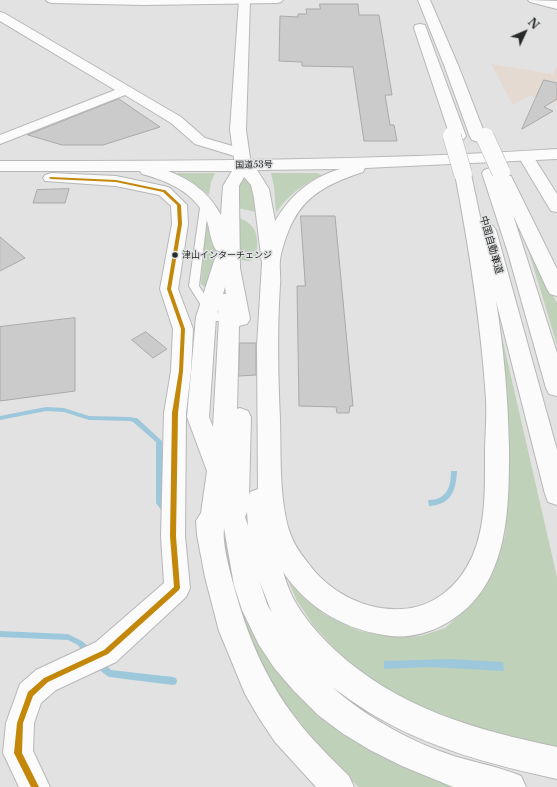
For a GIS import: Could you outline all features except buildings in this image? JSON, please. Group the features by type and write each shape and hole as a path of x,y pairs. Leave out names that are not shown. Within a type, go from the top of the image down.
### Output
{"main road":[{"path":"244,1 238,130 242,159 259,186 264,206 271,264 268,317 270,478 274,518 279,539 292,564 309,585 324,598 351,613 373,621 397,624 420,622 447,608 474,582 484,562 491,540 497,468 496,393 482,274 467,173 441,99 435,66 416,17"},
{"name":"中国自動車道","path":"425,1 482,137 500,167 516,253 557,388"},
{"name":"国道53号","path":"0,166 81,166 415,153 500,167"},
{"name":"国道53号","path":"0,154 417,162 500,167 526,156 557,154"},
{"path":"242,159 231,186 231,268 248,316"},
{"path":"248,316 271,264 281,226 287,214 305,193 329,179 357,169 417,162"},
{"path":"81,166 135,169 162,175 185,185 205,201 217,222 220,234 229,319 226,418 218,471"},
{"path":"500,167 557,289"},
{"name":"中国自動車道","path":"467,173 494,255 557,494"},
{"path":"230,208 223,261 213,313 212,418 223,531 222,597 247,667 265,699 286,730 338,787"},
{"path":"266,224 262,275 248,316 247,417 266,563 274,588 287,613 305,640 328,664 356,688 389,708 432,728 489,748 557,763"},
{"path":"223,261 248,316"},
{"path":"213,313 206,317 198,417 223,531 247,585 256,610 273,641 286,660 304,681 329,704 353,722 381,739 413,755 453,771 510,787"},
{"path":"198,417 218,471"},
{"path":"247,417 270,478 262,540"},
{"path":"218,471 247,417"},
{"path":"223,531 247,417"}],"street":[{"path":"52,0 277,0"},
{"path":"534,0 557,5"},
{"path":"0,16 176,120 200,141 242,159"},
{"path":"0,140 126,90"},
{"path":"526,156 557,207"},
{"path":"35,787 18,753 20,723 30,694 46,680 106,652 177,588 173,536 175,413 183,329 169,289 180,224 180,205 164,191 116,181 51,178"}],"lane":[{"path":"205,201 194,286 213,313"}],"shaded area":[{"path":"491,64 553,74 557,66 557,102 529,96 513,105"}],"green space":[{"path":"178,173 215,173 211,182 209,195 176,176"},
{"path":"271,173 317,173 322,175 296,191 285,201 276,213 274,186"},
{"path":"243,176 252,188 256,212 238,208 239,187"},
{"path":"238,217 250,224 256,232 256,257 249,261 242,260 238,257"},
{"path":"209,226 216,251 216,257 213,271 206,288 201,284 205,231 206,227"},
{"path":"529,252 557,303 557,345"},
{"path":"493,298 557,577 557,747 479,728 421,706 369,679 345,660 314,626 297,601 287,578 302,596 324,614 359,631 394,637 421,636 445,628 461,614 480,592 494,565 505,536 506,516 507,467"},
{"path":"224,533 239,590 290,678 467,787 358,787 278,701 250,650 225,557"}],"water":[{"path":"451,471 457,471 454,491 451,496 443,503 429,506 428,500 440,498 447,492"},
{"path":"450,659 503,662 504,671 429,667 384,669 384,661"}],"waterway":[{"path":"0,418 46,409 64,410 89,418 135,420 159,441 159,503 164,509"},
{"path":"0,634 68,637 80,643 88,652"},
{"path":"98,663 109,673 173,681"}],"transit line":[{"path":"35,787 18,753 20,723 30,694 46,680 106,652 177,588 173,536 175,413 181,371 183,329 169,289 180,224 179,205 164,191 116,181 51,178"}],"place":[{"name":"津山インターチェンジ","path":"175,255"}]}
